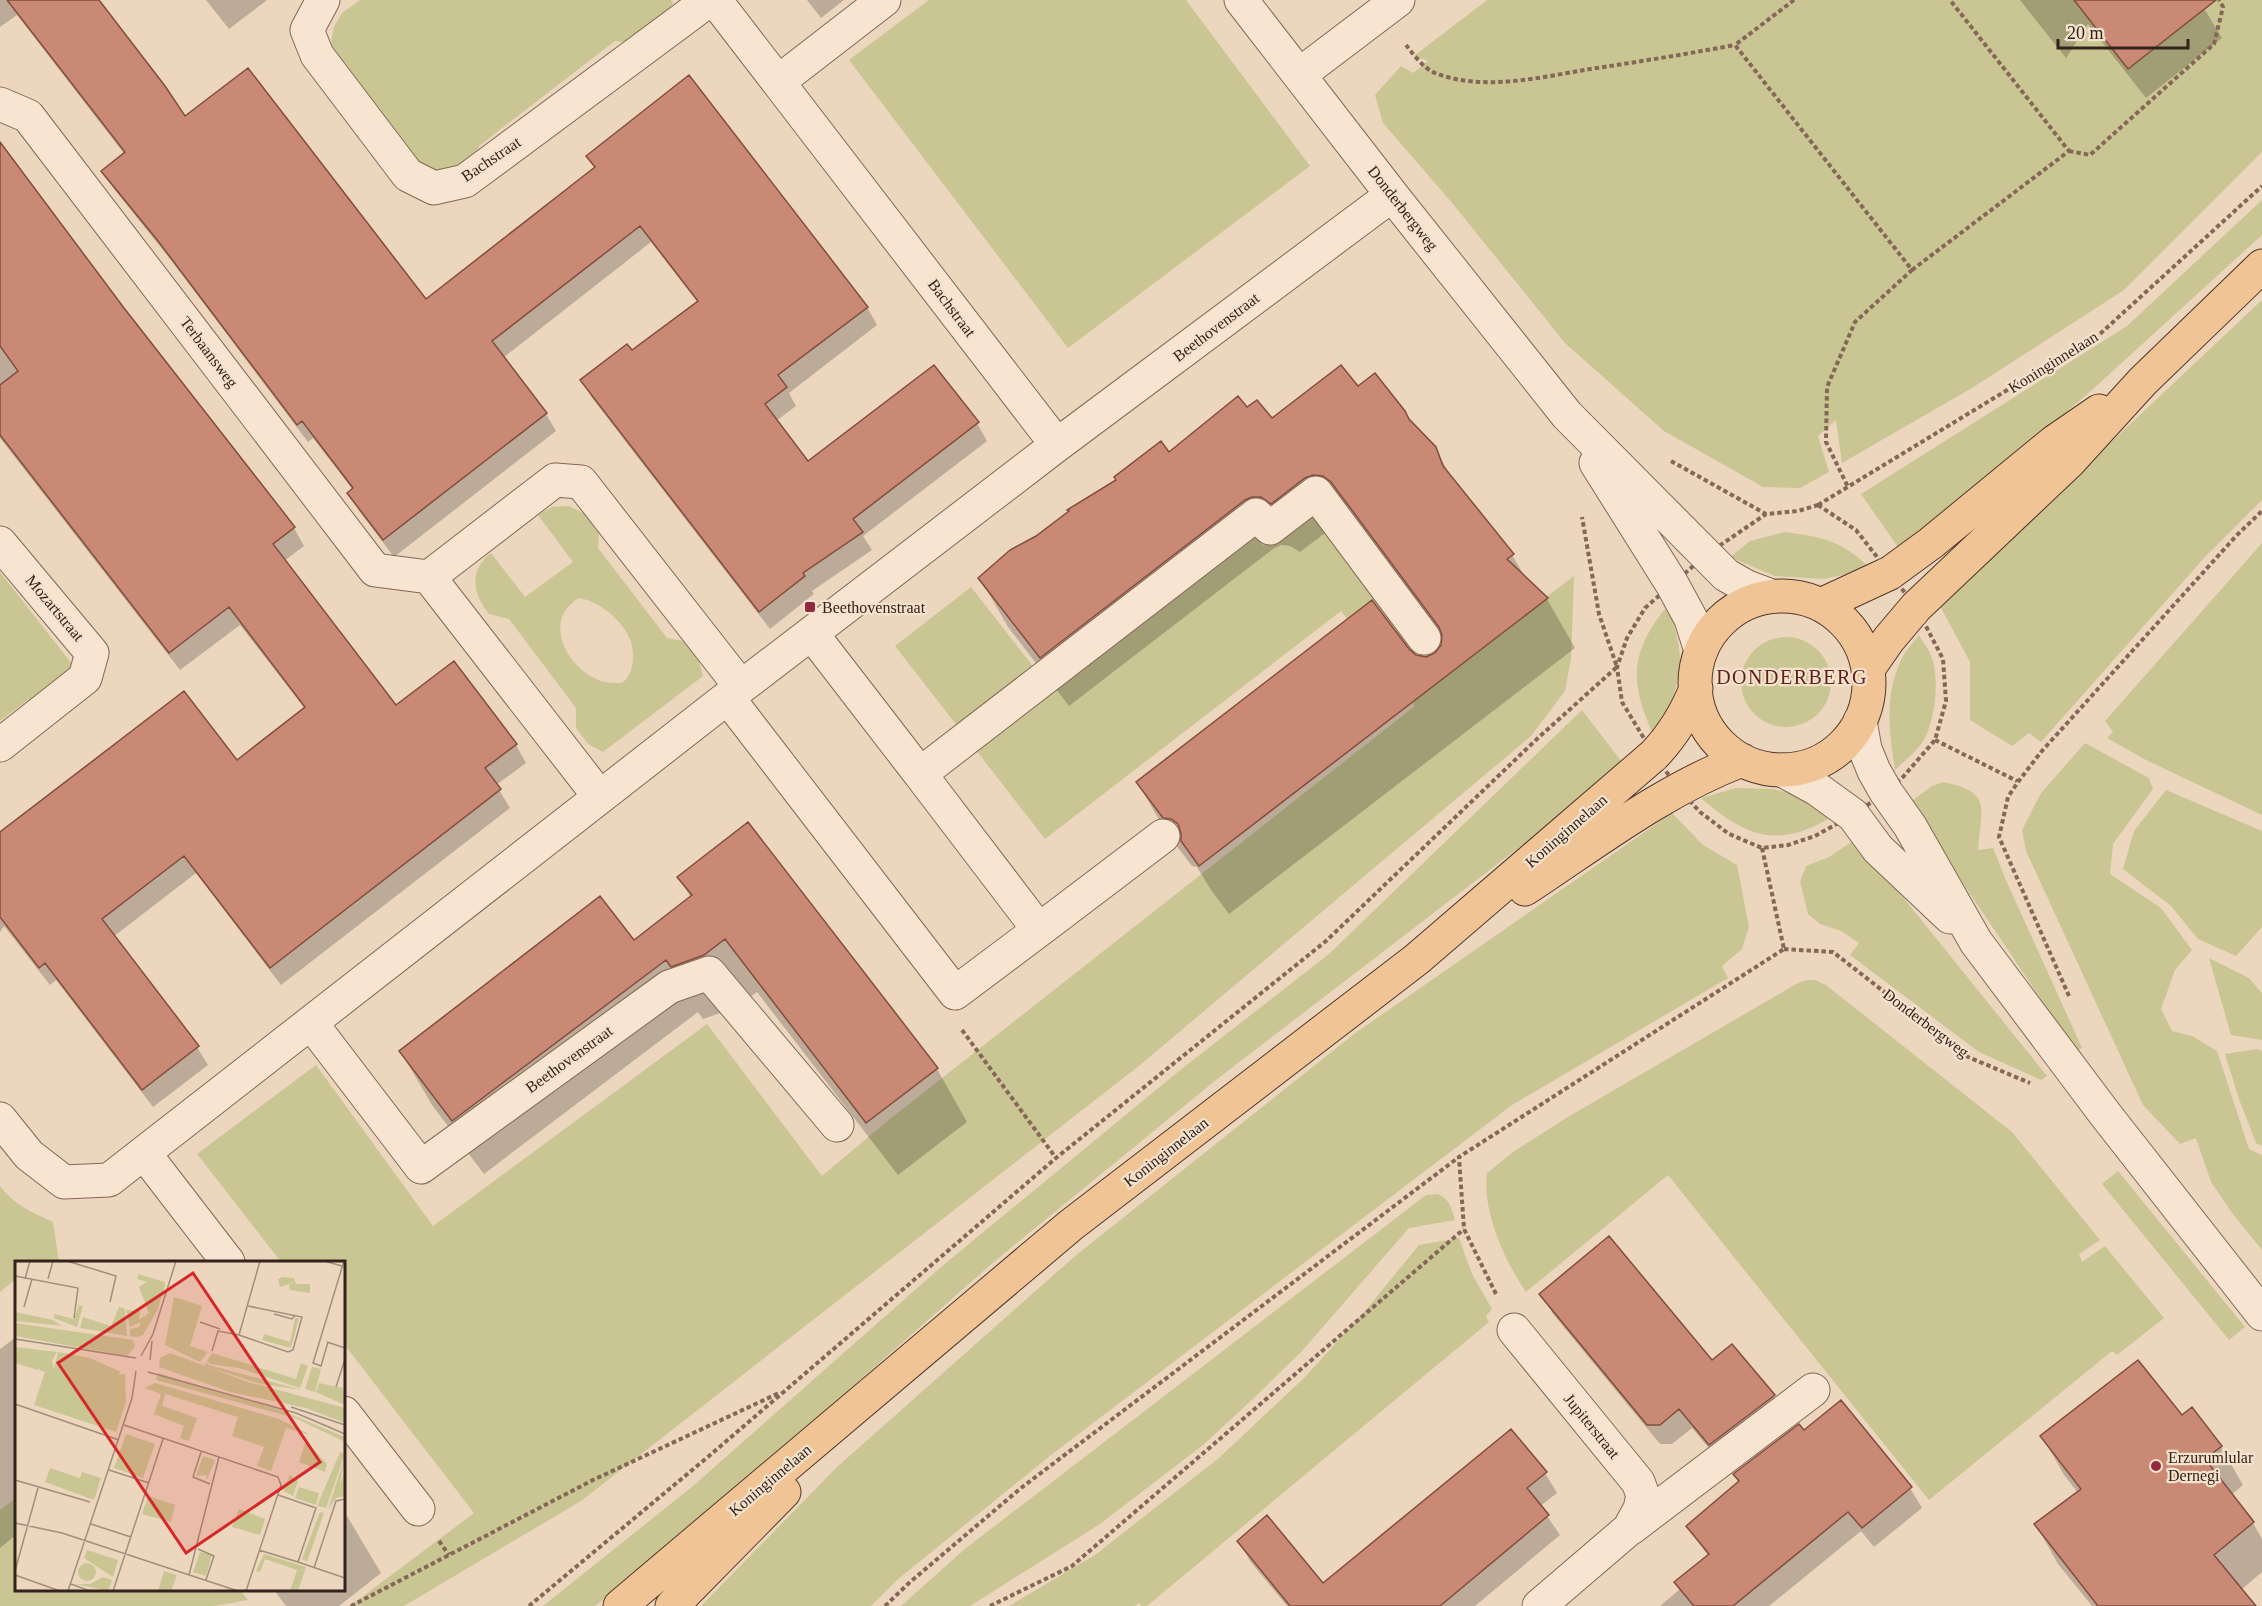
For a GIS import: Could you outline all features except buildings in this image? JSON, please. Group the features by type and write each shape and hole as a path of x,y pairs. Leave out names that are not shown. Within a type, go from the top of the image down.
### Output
{"main road":[{"path":"1868,669 1916,607 2070,461 2143,381 2262,266"},
{"path":"1821,605 1890,573 1931,543 2054,442 2143,381"},
{"path":"1771,596 1792,596 1821,605 1838,616 1853,631 1862,649 1868,669 1869,687 1860,721 1847,741 1828,756 1806,766 1782,770 1761,767 1742,760 1724,747 1709,729 1698,705 1696,688 1701,651 1708,637 1729,614 1741,606 1771,596"},
{"name":"Koninginnelaan","path":"620,1606 1071,1226 1417,959 1654,755 1678,725 1688,709 1696,688"},
{"name":"Koninginnelaan","path":"1417,959 1678,789 1710,772 1742,760"},
{"name":"Koninginnelaan","path":"672,1606 920,1353"}],"street":[{"name":"Bachstraat","path":"323,0 307,30 317,55 408,175 434,188 465,181 709,0"},
{"name":"Bachstraat","path":"715,0 1057,446"},
{"path":"778,81 884,0"},
{"name":"Donderbergweg","path":"1241,0 1567,415 1726,575 1747,587 1771,596"},
{"path":"1299,75 1389,7"},
{"name":"Terbaansweg","path":"0,104 28,116 375,570 429,577"},
{"name":"Beethovenstraat","path":"0,1119 29,1155 64,1182 109,1180 599,796 1057,446 1392,195"},
{"name":"Donderbergweg","path":"1567,415 1672,584 1690,619 1701,651"},
{"path":"599,796 429,577 555,480 581,482 955,993 1163,836"},
{"path":"920,774 1256,515 1270,528 1316,493 1424,638"},
{"name":"Mozartstraat","path":"0,543 92,653 85,678 0,746"},
{"path":"812,634 1039,930"},
{"path":"1860,721 1865,749 1874,771 1910,826 1976,942 2105,1114 2262,1314"},
{"path":"1782,770 1817,789 1853,814 1878,849 1976,942"},
{"name":"Beethovenstraat","path":"311,1023 421,1167 669,987 710,973 837,1125"},
{"path":"144,1153 226,1261"},
{"name":"Jupiterstraat","path":"1514,1330 1638,1482 1643,1495 1640,1509 1629,1529"},
{"name":"Jupiterstraat","path":"1539,1606 1629,1529 1814,1390"},
{"path":"345,1414 417,1509"}],"path":[{"path":"1389,7 1422,64 1435,73 1467,80 1510,81 1735,45 1794,0"},
{"path":"1950,0 2069,152 2090,155 2214,44 2223,7 2219,0"},
{"path":"1735,45 1912,270"},
{"path":"1848,486 1826,442 1827,387 1855,322 1912,270 2069,152"},
{"name":"Koninginnelaan","path":"1818,505 2101,333 2262,186"},
{"path":"528,1606 1056,1158 1326,941 1539,737 1617,667 1599,614 1580,506"},
{"path":"2069,996 1999,837 2008,797 2018,782 2237,535 2262,511"},
{"path":"1935,740 2018,782"},
{"path":"885,1606 1021,1488 1459,1158 1784,949 1762,848"},
{"name":"Donderbergweg","path":"1784,949 1833,952 1968,1057 2031,1083"},
{"path":"955,993 949,1012 1056,1158"},
{"path":"1459,1158 1464,1229 1514,1330"},
{"path":"990,1606 1072,1566 1464,1229"},
{"path":"351,1606 593,1480 785,1390"}],"shaded area":[{"path":"360,0 671,0 673,3 663,20 632,43 615,41 479,146 477,162 449,177 420,167 340,64 331,43 334,27 342,13"},
{"path":"929,0 1186,0 1310,166 1068,348 849,60"},
{"path":"1487,0 2262,0 2262,152 2124,290 1972,388 1842,463 1836,420 1818,436 1829,472 1800,488 1763,487 1664,431 1565,343 1453,204 1383,123 1375,95 1401,66 1413,73 1428,61 1414,56"},
{"path":"2262,200 2262,235 2092,390 1902,553 1861,494 2127,326"},
{"path":"2262,300 2262,500 2204,558 2041,742 2029,733 2012,746 1970,720 1970,662 1939,604"},
{"path":"569,506 589,516 599,529 598,548 667,638 684,641 698,658 703,676 603,752 588,744 576,728 576,708 509,619 489,614 479,599 475,583 479,567 491,553 525,597 573,562 538,515 552,507","holes":["579,598 614,617 631,641 632,668 622,683 604,682 594,678 574,662 567,652 560,629 562,617 568,607"]},
{"path":"1313,511 1444,674 1574,576 1571,659 1565,691 1531,736 1140,1065 581,1501 404,1606 350,1606 474,1513 345,1345 345,1261 280,1261 197,1154 316,1065 433,1226 707,1024 822,1176 885,1123 1415,706 1341,611 1045,839 895,646 971,587 1050,688 1253,533 1263,546"},
{"path":"1785,532 1832,542 1851,552 1871,569 1824,579 1775,576 1730,557 1750,541"},
{"path":"2262,543 2262,815 2146,760 2107,738 2113,732 2105,721"},
{"path":"0,572 72,664 68,681 46,700 29,699 0,721"},
{"path":"1669,604 1678,641 1680,664 1674,693 1656,740 1641,702 1637,685 1637,669 1646,638"},
{"path":"1919,635 1933,661 1936,685 1934,711 1922,743 1895,770 1889,714 1892,686 1902,658"},
{"path":"1786,637 1803,641 1818,650 1827,665 1831,682 1827,699 1818,714 1803,723 1786,727 1769,723 1754,714 1745,699 1741,682 1745,665 1754,650 1769,641"},
{"path":"1582,710 1625,766 1216,1080 996,1260 759,1469 595,1606 543,1606 693,1486 941,1267 1179,1071 1329,954"},
{"path":"2085,743 2149,778 2153,789 2113,844 2110,874 2161,908 2192,950 2175,970 2161,1009 2172,1031 2192,1036 2217,1051 2249,1149 2262,1155 2262,1250 2211,1182 2196,1138 2180,1144 2143,1105 2026,851 2022,830 2041,793"},
{"path":"1943,782 1959,786 1977,797 1981,813 1978,850 1993,848 2082,1048 2076,1051 1909,803 1932,786"},
{"path":"1736,788 1773,789 1805,797 1835,815 1815,826 1797,832 1765,835 1734,823 1701,798"},
{"path":"2166,790 2262,831 2262,927 2236,956 2198,939 2171,906 2123,869 2134,831"},
{"path":"1672,813 1703,845 1737,865 1749,927 1742,949 1722,966 1728,978 1512,1105 1051,1455 897,1580 871,1606 701,1606 837,1467 1075,1256 1354,1034"},
{"path":"1856,839 2047,1076 2041,1080 1979,1052 1850,955 1859,943 1841,931 1820,924 1808,914 1800,882 1806,866 1829,857"},
{"path":"2209,958 2249,978 2262,993 2262,1040 2231,1035"},
{"path":"1815,980 1826,985 2012,1132 2100,1240 2079,1254 2082,1262 2105,1246 2164,1318 2117,1355 2112,1351 1929,1500 1668,1175 1526,1292 1503,1251 1488,1204 1487,1173 1513,1152 1566,1118 1798,983"},
{"path":"2257,1049 2262,1051 2262,1146 2256,1143 2225,1054"},
{"path":"2118,1171 2245,1327 2229,1340 2102,1184"},
{"path":"0,1186 17,1203 53,1222 59,1261 15,1261 15,1280 0,1292"},
{"path":"1438,1194 1448,1201 1455,1220 1409,1228 1302,1351 1203,1445 1100,1524 970,1606 901,1606 966,1548 1426,1195"},
{"path":"1459,1238 1472,1274 1492,1309 1486,1316 1489,1322 1147,1606 1139,1603 1135,1606 1009,1606 1095,1555 1220,1457 1305,1377 1365,1311 1419,1245"},
{"path":"15,1499 15,1591 241,1591 248,1600 214,1606 0,1606 0,1510"}],"place":[{"name":"Beethovenstraat","path":"810,607"},
{"name":"Erzurumlular Dernegi","path":"2156,1466"}],"district":[{"name":"DONDERBERG","path":"1792,677"}]}
